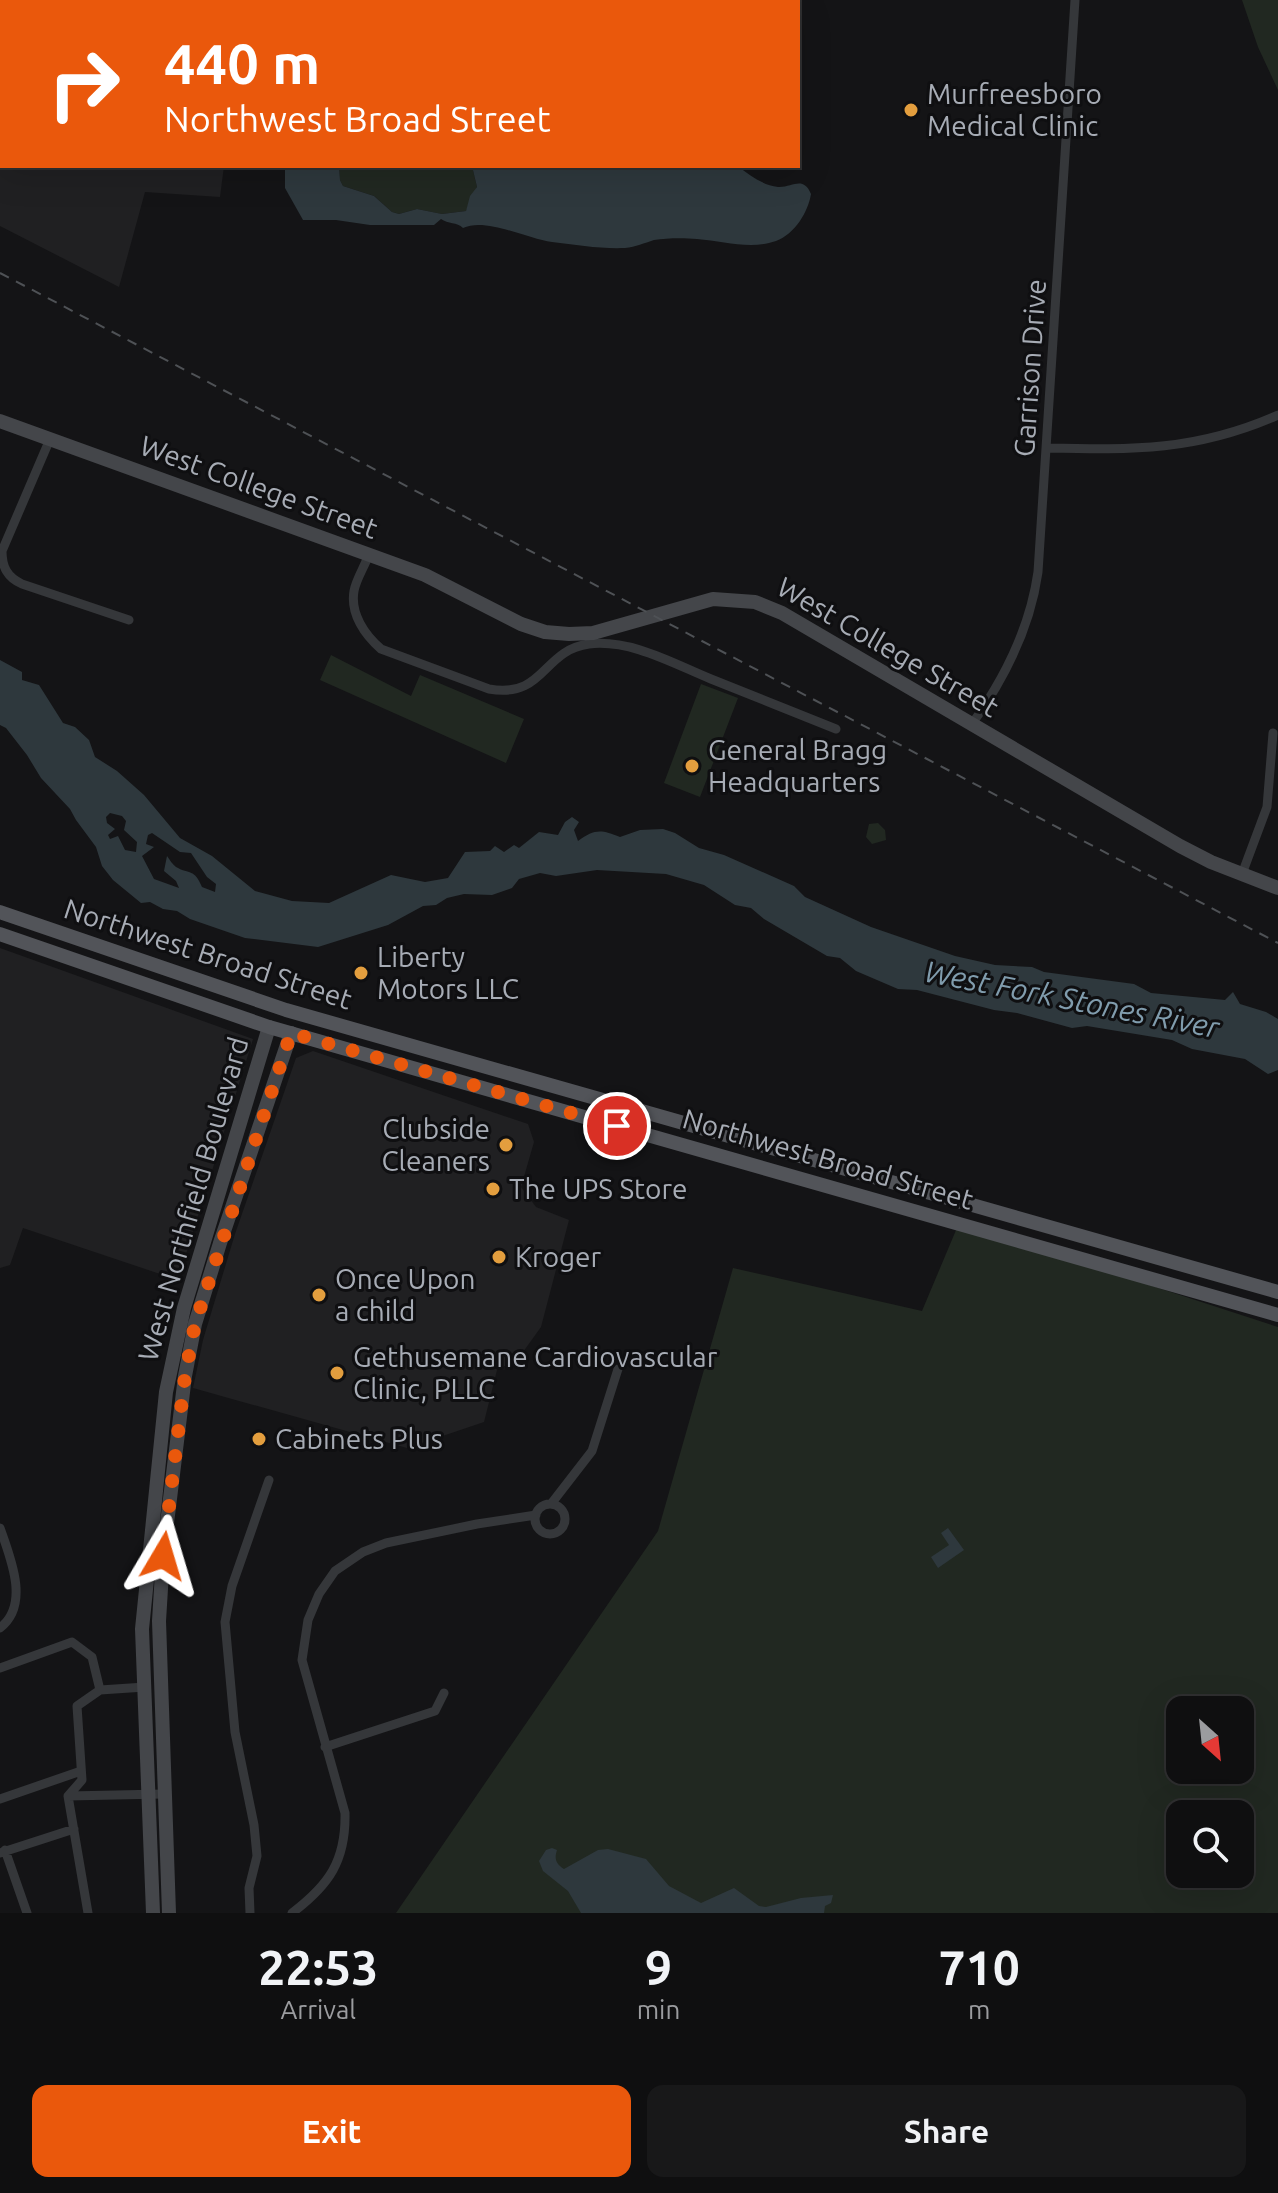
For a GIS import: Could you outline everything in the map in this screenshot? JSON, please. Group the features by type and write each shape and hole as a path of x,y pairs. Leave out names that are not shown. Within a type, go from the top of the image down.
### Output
{"main road":[{"name":"West College Street","path":"0,421 425,575 521,624 545,632 593,633 713,599 755,602 782,613 1180,846 1278,888"},
{"name":"Northwest Broad Street","path":"0,912 286,1010 1278,1292"},
{"path":"26,944 33,925"},
{"name":"Northwest Broad Street","path":"0,934 269,1027 1278,1315"},
{"path":"269,1027 286,1010"},
{"path":"286,1010 291,1033"},
{"name":"West Northfield Boulevard","path":"169,1913 154,1568 166,1392 174,1345 269,1027"},
{"name":"West Northfield Boulevard","path":"153,1913 142,1629 195,1324 291,1033"},
{"path":"502,1093 508,1073"},
{"path":"579,1115 585,1095"},
{"path":"682,1145 688,1124"},
{"path":"959,1223 964,1203"},
{"path":"1069,1255 1075,1235"}],"street":[{"name":"Garrison Drive","path":"972,724 1017,650 1035,597 1075,0"},
{"path":"1047,448 1127,450 1189,444 1217,438 1278,415"},
{"path":"50,439 2,551 2,563 12,580 129,620"},
{"path":"369,554 354,591 355,612 367,637 381,649 489,689 505,691 536,681 561,654 576,646 593,643 637,649 836,729"},
{"path":"1242,874 1267,807 1273,733"},
{"path":"551,1504 563,1512 565,1521 560,1530 551,1534 542,1532 536,1524 536,1515 541,1507 551,1504 592,1451 618,1369"},
{"path":"250,1913 249,1888 257,1856 254,1825 235,1732 225,1622 232,1586 269,1480"},
{"path":"292,1913 314,1896 332,1872 341,1855 345,1837 345,1813 302,1660 308,1620 319,1594 335,1571 363,1552 386,1543 536,1515"},
{"path":"0,1528 10,1556 17,1600 13,1617 0,1628"},
{"path":"0,1668 72,1642 92,1657 100,1690"},
{"path":"68,1796 82,1780 77,1706 100,1690 145,1687"},
{"path":"325,1747 435,1711 444,1693"},
{"path":"0,1799 81,1771"},
{"path":"68,1796 163,1794"},
{"path":"68,1796 88,1913"},
{"path":"27,1913 3,1852 74,1829"}],"shaded area":[{"path":"1242,0 1278,0 1278,90 1258,47"},
{"path":"0,168 224,168 220,197 145,192 119,287 0,226"},
{"path":"339,168 472,168 477,187 466,211 442,214 417,209 399,214 392,212 374,196 343,186"},
{"path":"331,655 411,696 420,675 524,719 506,763 320,680"},
{"path":"701,684 738,698 700,797 664,783"},
{"path":"878,823 885,830 886,840 872,844 866,837 869,824"},
{"path":"0,948 253,1039 178,1280 23,1228 10,1265 0,1268"},
{"path":"313,1051 528,1124 534,1142 521,1187 536,1207 569,1220 541,1327 518,1359 497,1370 484,1422 407,1448 193,1388 203,1340 235,1234 296,1058"},
{"path":"959,1223 1278,1327 1278,1913 396,1913 658,1531 733,1268 922,1311"}],"water":[{"path":"285,168 339,168 343,186 374,196 392,212 399,214 417,209 442,214 466,211 470,196 477,187 472,168 741,168 751,176 778,187 804,185 811,194 804,215 795,228 783,238 766,244 676,238 607,248 552,242 483,225 463,228 441,219 434,225 370,225 336,220 303,220 285,188"},
{"name":"West Fork Stones River","path":"0,660 22,672 22,680 39,685 63,723 75,727 89,740 95,757 117,771 144,795 180,838 212,856 255,891 292,901 329,903 391,875 425,882 448,878 465,852 490,851 495,846 504,852 514,845 519,848 539,832 558,835 565,822 572,817 579,822 574,830 578,841 598,832 620,837 640,830 663,829 699,848 724,855 794,886 805,897 871,927 955,956 995,965 1032,967 1044,972 1134,984 1151,993 1225,1000 1233,992 1240,1004 1278,1019 1278,1070 1268,1074 1245,1059 1192,1049 1172,1040 1087,1026 1072,1028 917,990 898,989 856,971 840,958 827,956 751,908 735,905 704,885 666,874 597,870 556,876 540,873 519,879 512,888 492,895 464,894 447,898 436,905 423,906 388,925 318,947 245,938 190,919 177,911 163,909 150,902 141,903 113,880 102,866 96,847 70,809 41,778 6,728 0,725","holes":["110,813 122,816 126,821 124,830 137,842 136,852 125,850 118,836 110,839 108,835 115,829 107,823 106,817","152,833 180,852 191,853 207,877 216,884 215,892 202,887 194,874 176,867 167,856 164,871 179,888 154,879 142,856 154,847 146,844 148,835"]},
{"path":"948,1528 964,1550 938,1568 931,1557 949,1545 941,1533"},
{"path":"608,1849 646,1859 669,1886 701,1903 734,1888 759,1906 766,1907 801,1898 833,1895 824,1913 581,1913 568,1891 543,1871 539,1861 546,1850 557,1850 556,1861 564,1869 598,1850"}],"railway":[{"path":"0,273 1278,943"}],"place":[{"name":"Murfreesboro Medical Clinic","path":"911,110"},
{"name":"General Bragg Headquarters","path":"692,766"},
{"name":"Liberty Motors LLC","path":"361,973"},
{"name":"Clubside Cleaners","path":"506,1145"},
{"name":"The UPS Store","path":"493,1189"},
{"name":"Kroger","path":"499,1257"},
{"name":"Once Upon a child","path":"319,1295"},
{"name":"Gethusemane Cardiovascular Clinic, PLLC","path":"337,1373"},
{"name":"Cabinets Plus","path":"259,1439"}],"route":[{"path":"163,1556 185,1376 195,1324 291,1033 617,1126"}]}
